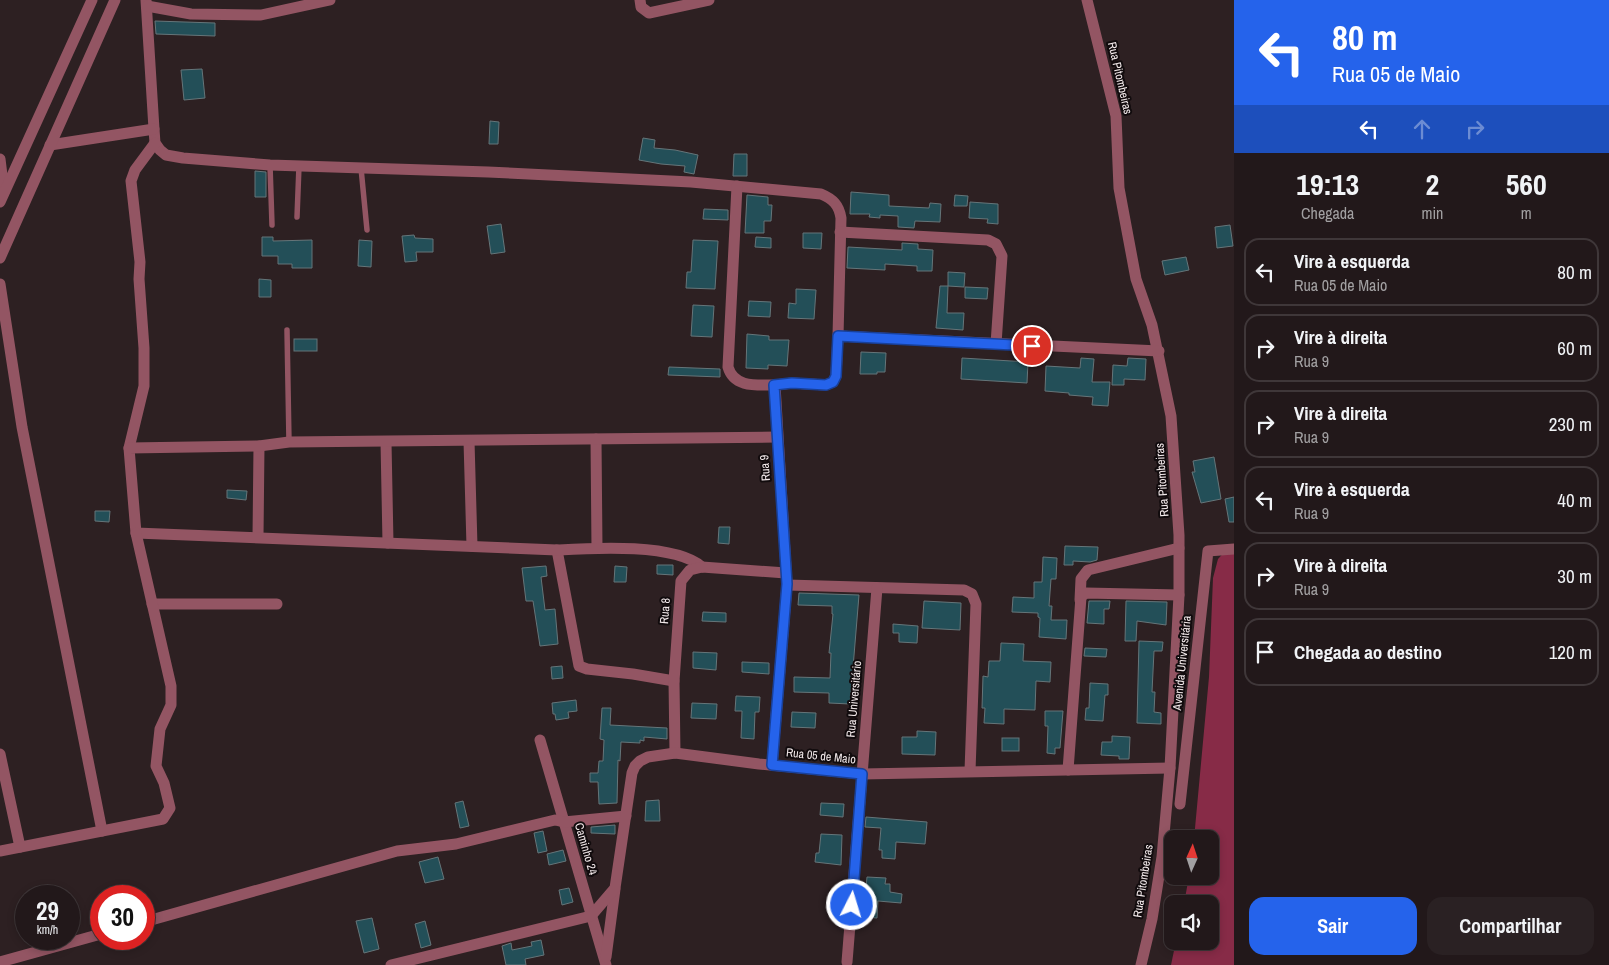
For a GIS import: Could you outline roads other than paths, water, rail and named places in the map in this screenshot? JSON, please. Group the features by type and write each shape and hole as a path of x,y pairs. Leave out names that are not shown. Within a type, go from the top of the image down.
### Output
{"street":[{"path":"2,197 92,0"},
{"path":"0,258 115,0"},
{"path":"330,0 261,15 191,14 147,3 155,143 160,150 172,157 270,165 488,172 737,186 821,194 828,197 838,206 840,211 838,336 836,376 833,382 826,385 792,383 774,385 739,383 733,378 728,367 737,186"},
{"path":"640,0 641,7 649,13 709,0"},
{"name":"Rua Pitombeiras","path":"1087,0 1116,116 1119,188 1136,279 1159,351 1171,416 1179,548 1180,595 1170,768 1162,857 1152,919 1141,965"},
{"path":"50,145 154,129"},
{"path":"0,851 163,819 170,808 164,783 156,766 160,729 171,705 171,686 136,534 129,448 144,386 144,348 139,279 140,262 131,181 135,170 155,143"},
{"path":"0,159 2,197"},
{"path":"840,232 988,240 996,244 1002,256 996,344"},
{"path":"0,284 22,427 102,831"},
{"path":"838,336 1159,351"},
{"name":"Rua 9","path":"772,765 787,579 774,385"},
{"path":"129,448 259,446 289,442 777,437"},
{"path":"596,439 597,548"},
{"path":"470,441 472,546"},
{"path":"386,442 388,543"},
{"path":"258,537 259,446"},
{"path":"136,534 258,537 557,550 597,548 665,551 696,561 702,567"},
{"path":"1068,770 1081,579 1088,570 1179,548"},
{"path":"557,550 579,666 587,669 674,681"},
{"name":"Avenida Universitária","path":"1180,804 1208,551 1234,550"},
{"name":"Rua 8","path":"674,753 674,681 682,556"},
{"path":"681,581 690,570 702,567 787,579 877,588 964,590 969,592 976,604 970,771"},
{"name":"Rua Universitário","path":"847,962 877,588"},
{"path":"1080,600 1082,595 1086,593 1180,595"},
{"path":"152,604 277,604"},
{"name":"Caminho 24","path":"540,740 606,963"},
{"name":"Rua 05 de Maio","path":"606,963 632,773 635,766 648,757 674,753 862,774 1170,768"},
{"path":"0,754 20,847"},
{"path":"155,919 397,851 456,844 555,820 564,822 626,816"},
{"path":"391,965 591,916 615,888"},
{"path":"3,963 90,937"}],"lane":[{"path":"270,165 272,225"},
{"path":"297,217 298,166"},
{"path":"361,168 367,230"},
{"path":"287,330 289,442"}]}
